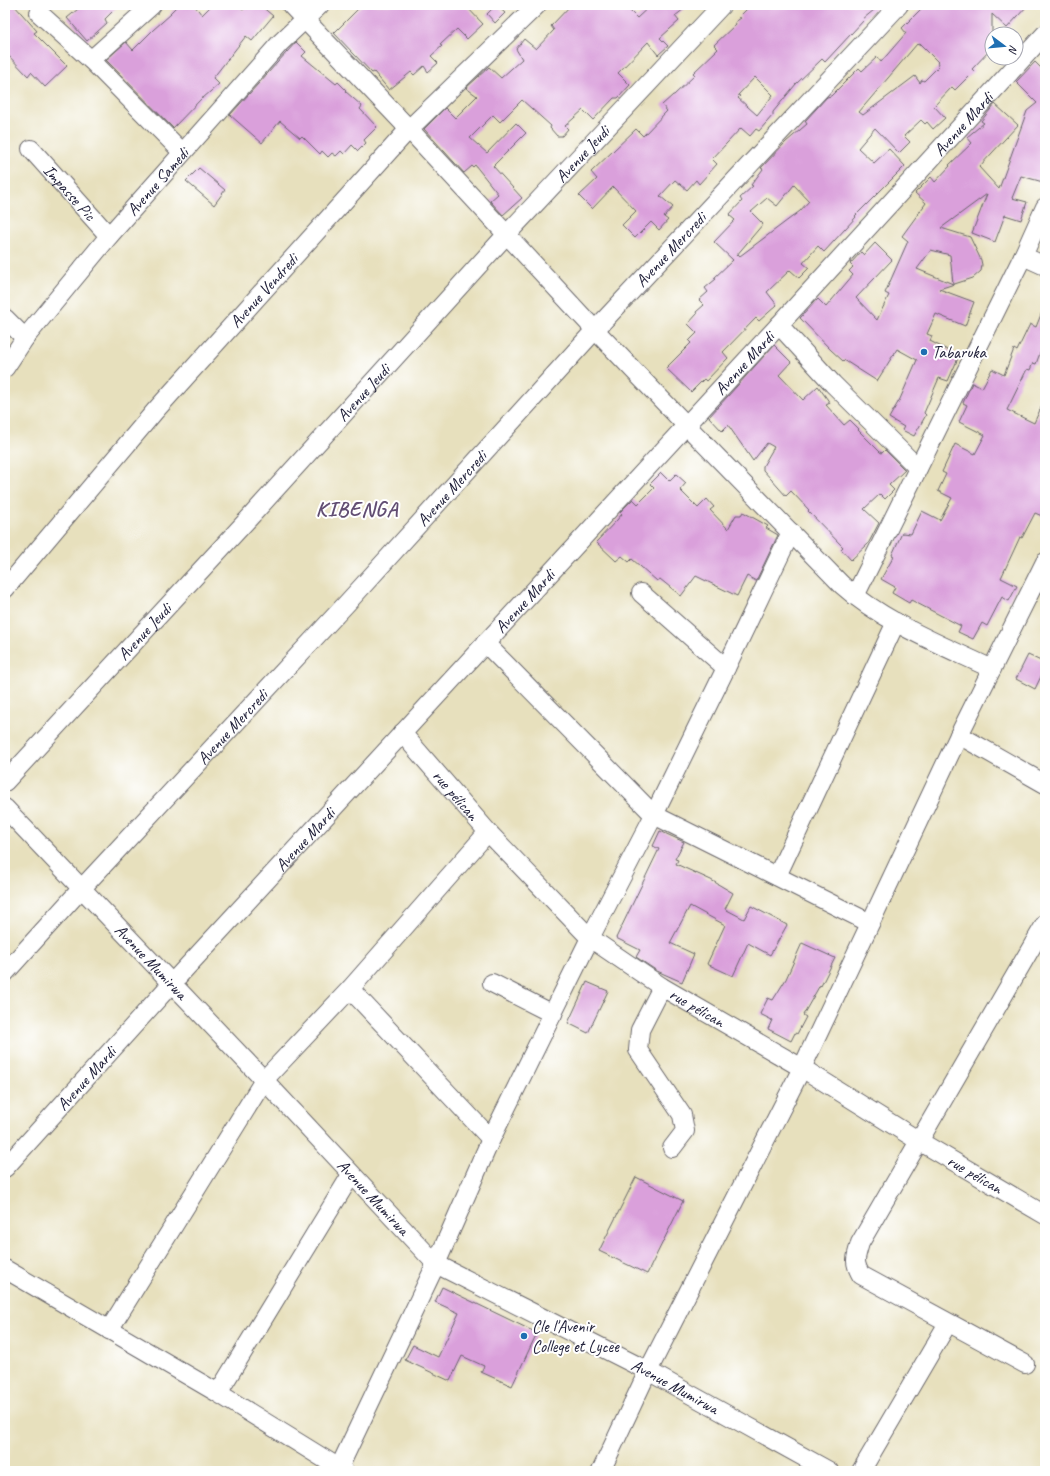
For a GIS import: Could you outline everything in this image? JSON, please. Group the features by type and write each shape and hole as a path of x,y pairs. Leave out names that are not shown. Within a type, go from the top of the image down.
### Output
{"street":[{"path":"91,60 152,5"},
{"path":"291,5 409,129 595,330 686,425 855,596 871,608 896,622 992,669"},
{"name":"Avenue Samedi","path":"5,368 24,338 109,236 280,43 320,5"},
{"name":"Avenue Vendredi","path":"5,589 154,411 409,129 537,5"},
{"name":"Avenue Jeudi","path":"5,782 251,516 507,234 722,5"},
{"name":"Avenue Mercredi","path":"5,973 348,602 595,330 899,5"},
{"path":"40,13 91,60 182,152"},
{"name":"Avenue Mardi","path":"5,1168 172,983 779,325 1045,34"},
{"name":"Impasse Pic","path":"31,149 109,236"},
{"path":"855,596 1045,207"},
{"path":"1022,256 1045,266"},
{"path":"5,318 24,338"},
{"path":"779,325 832,384 918,468"},
{"path":"5,1269 218,1393 342,1470 491,1139 590,938 654,815 791,532"},
{"path":"601,1471 648,1371 802,1068 959,735 1045,562"},
{"path":"641,593 726,668"},
{"path":"777,876 896,622"},
{"path":"485,643 654,815 870,922"},
{"name":"rue pélican","path":"402,733 488,832 590,938 662,987 802,1068 919,1141 1044,1212"},
{"path":"959,735 1045,784"},
{"name":"Avenue Mumirwa","path":"5,808 264,1080 436,1264 648,1371 829,1471"},
{"path":"109,1330 264,1080 350,989 488,832"},
{"path":"1025,1364 861,1275 856,1266 855,1259 860,1243 1045,924"},
{"path":"492,983 553,1014"},
{"path":"662,987 640,1030 638,1050 682,1115 685,1131 672,1148"},
{"path":"350,989 491,1139"},
{"path":"218,1393 351,1174"},
{"path":"861,1471 948,1323"}],"building":[{"path":"5,5 14,5 37,31 34,33 67,66 45,87 31,72 28,76 5,52"},
{"path":"83,5 119,5 105,19 107,23 87,41 67,18"},
{"path":"178,5 194,5 202,15 212,5 237,5 243,10 247,5 260,5 273,16 252,41 246,36 213,78 219,84 202,98 173,128 106,60 126,42 133,50 171,14 170,13"},
{"path":"362,5 465,5 483,24 467,39 457,29 431,56 438,63 428,72 424,66 414,75 411,72 389,90 374,72 372,73 334,33"},
{"path":"496,5 505,13 495,23 487,14"},
{"path":"571,5 624,5 637,18 651,5 689,5 675,16 679,21 660,38 668,46 658,55 648,42 618,73 630,85 618,98 614,98 593,120 583,110 565,126 568,129 562,136 557,136 550,128 551,126 522,100 500,122 493,115 470,138 487,153 516,123 526,133 493,166 522,198 503,215 490,201 498,194 475,165 464,173 424,129 445,108 455,118 477,96 466,88 489,67 501,78 522,59 516,49 524,39 536,49 554,30 551,26"},
{"path":"751,5 880,5 863,19 864,20 825,62 822,59 796,84 759,131 756,129 750,136 741,128 712,159 717,164 699,184 696,180 687,190 675,180 660,196 673,207 664,217 668,220 659,230 651,222 635,238 622,225 636,211 613,187 592,209 579,196 597,179 591,172 636,129 643,136 667,111 662,105 695,75 693,73 718,49 714,45 736,24 735,22 741,18 739,17","holes":["755,77 773,95 757,115 738,98 740,96 738,95"]},
{"path":"925,5 1028,5 1009,26 1005,26 992,14 992,26 984,26 984,56 972,69 974,71 955,90 952,87 934,106 945,118 933,129 927,122 925,124 921,120 904,136 910,142 899,153 875,128 858,148 874,163 889,149 905,166 855,216 856,217 824,252 818,246 803,263 809,268 799,278 790,270 767,292 777,305 759,321 756,318 723,352 728,358 706,381 704,379 691,392 666,368 691,343 689,341 697,333 688,324 697,314 696,312 704,305 699,300 708,292 705,288 716,279 714,278 733,260 714,242 735,220 729,215 742,201 740,198 753,186 751,185 763,169 761,168 786,142 807,124 805,121 827,97 831,96 859,68 862,71 877,57 881,62 906,33 902,28","holes":["917,44 920,44 939,63 939,66 924,81 922,80 920,83 915,76 863,115 859,112","794,185 809,201 800,211 740,256 738,254 736,256 763,224 751,212 767,198 777,206"]},
{"path":"296,42 306,52 302,56 336,84 338,82 346,90 345,91 362,106 360,109 377,127 364,140 366,143 358,151 352,145 344,154 341,151 336,156 332,153 328,157 322,151 320,154 302,136 300,138 280,121 262,143 230,115"},
{"path":"1035,62 1045,72 1045,175 1043,182 1021,176 1012,198 1027,202 1021,220 1005,215 995,242 972,233 987,194 941,228 970,237 982,265 981,271 973,278 939,289 974,302 965,326 936,314 927,334 932,336 930,341 959,356 948,381 939,378 924,413 926,415 914,436 902,430 904,427 889,418 900,399 917,360 897,349 877,381 844,360 843,361 800,318 818,299 826,307 853,275 849,271 853,267 850,264 861,252 864,255 875,243 892,260 856,298 877,320 889,295 885,293 908,241 902,236 926,203 915,193 931,177 935,182 950,166 949,165 972,143 967,137 984,123 981,121 995,104 1018,125 979,167 999,189 1027,111 1037,103 1016,82","holes":["931,250 950,255 953,284 917,269"]},
{"path":"199,168 225,190 214,205 186,181"},
{"path":"1044,307 1045,355 1040,353 1036,364 1033,363 1030,370 1027,369 1007,410 1034,423 1045,399 1045,509 1042,516 1035,513 1022,538 1020,537 1001,578 1017,586 1009,601 1002,597 987,626 982,623 973,639 958,632 961,626 911,600 909,603 892,593 895,587 881,579 894,556 892,555 902,533 911,534 922,511 940,520 952,498 938,491 946,474 942,472 955,444 975,454 985,435 959,422 967,405 963,403 972,383 982,388 992,369 1004,375 1014,349 1017,351 1030,324 1036,327"},
{"path":"774,345 791,362 779,375 803,400 818,386 830,403 826,405 844,425 850,420 880,452 882,453 885,450 905,470 889,485 894,490 885,499 880,494 864,509 879,523 868,544 851,560 841,549 843,547 791,491 786,496 763,470 763,466 774,447 767,443 753,461 728,425 722,431 709,417"},
{"path":"661,473 669,481 676,474 686,483 680,490 698,508 707,499 714,507 710,510 728,529 736,515 741,515 743,512 768,526 766,528 778,535 756,581 747,576 737,596 696,576 681,596 660,579 657,581 632,559 629,562 622,556 616,561 596,542 617,520 622,514 620,512 633,499 638,504 654,488 650,484"},
{"path":"1028,655 1045,663 1045,668 1035,689 1016,679"},
{"path":"660,831 684,842 675,859 678,860 676,864 711,880 733,893 725,909 744,919 751,906 787,925 770,955 748,943 733,976 707,964 725,925 690,906 670,943 694,954 682,982 657,971 636,957 640,950 616,938 659,849 653,846"},
{"path":"802,943 835,958 821,986 820,985 803,1015 806,1017 797,1034 795,1033 791,1041 768,1029 772,1020 760,1014 768,998 773,1000 786,979"},
{"path":"587,982 608,991 588,1033 568,1023"},
{"path":"636,1177 683,1201 647,1274 599,1251"},
{"path":"442,1287 537,1333 512,1386 481,1372 484,1366 462,1356 450,1381 405,1360 413,1345 438,1357 459,1313 435,1302"}],"place":[{"name":"Tabaruka","path":"924,352"},
{"name":"Cle l'Avenir College et Lycee","path":"524,1336"}],"district":[{"name":"KIBENGA","path":"357,509"}]}
